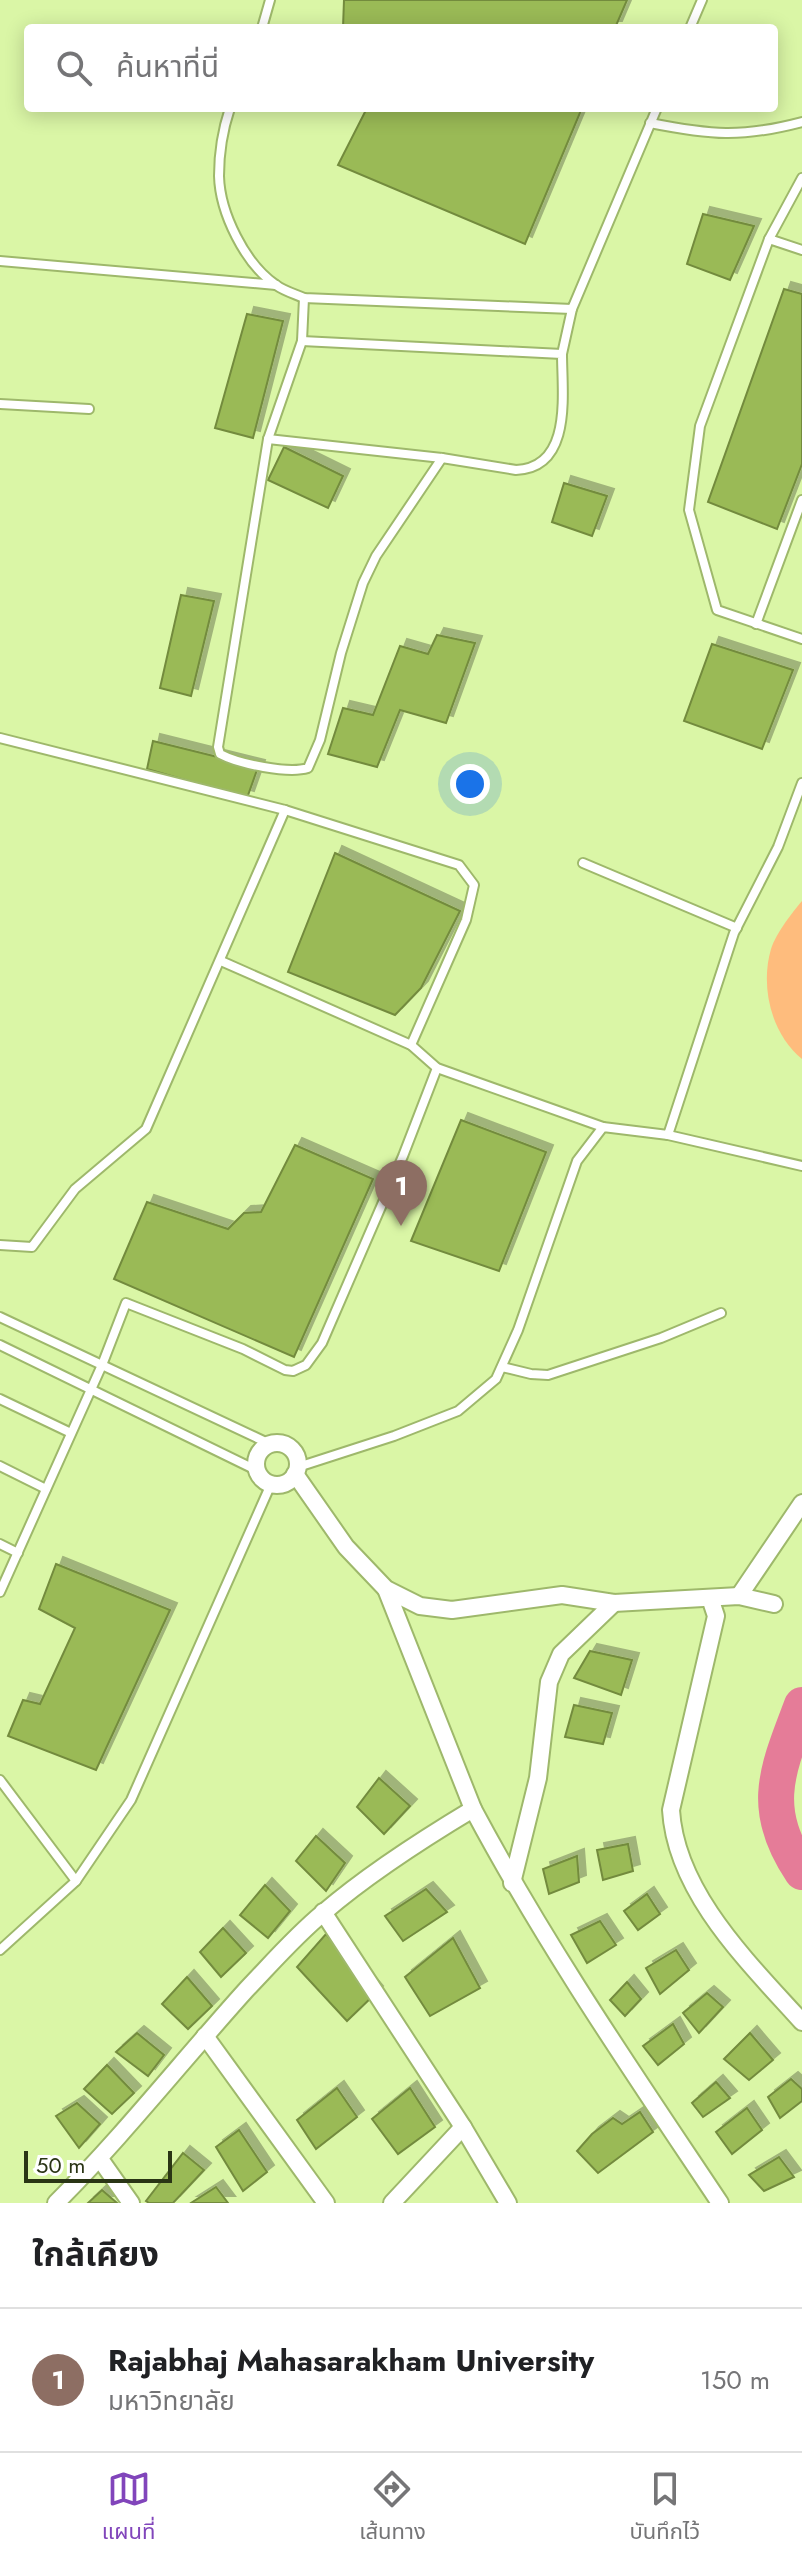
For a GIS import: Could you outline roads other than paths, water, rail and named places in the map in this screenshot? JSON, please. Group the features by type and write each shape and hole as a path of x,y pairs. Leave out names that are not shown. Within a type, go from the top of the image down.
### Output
{"street":[{"path":"270,1444 285,1445 297,1459 296,1470 285,1484 264,1482 256,1470 260,1452 270,1444"},
{"path":"296,1470 346,1547 386,1589 420,1606 452,1610 562,1595 614,1603 739,1596 774,1604"},
{"path":"739,1596 802,1503"},
{"path":"386,1589 473,1809 512,1883 720,2203"},
{"path":"710,1598 716,1616 671,1810 672,1831 687,1873 730,1941 802,2022"},
{"path":"512,1883 538,1778 549,1682 561,1654 614,1603"},
{"path":"56,2203 100,2159 205,2036 323,1912 473,1809"},
{"path":"323,1912 463,2127 508,2203"},
{"path":"205,2036 326,2203"},
{"path":"392,2203 463,2127"},
{"path":"100,2159 131,2203"}],"lane":[{"path":"263,24 270,0"},
{"path":"692,24 702,0"},
{"path":"229,112 221,149 219,178 223,197 239,240 253,263 276,285 304,298 572,309"},
{"path":"268,439 442,458 516,470 527,470 550,454 561,428 562,354 572,309 655,112"},
{"path":"650,123 730,135 802,122"},
{"path":"802,178 769,239 700,426 689,510 717,610 802,639"},
{"path":"769,239 802,250"},
{"path":"0,261 276,285"},
{"path":"304,298 302,341 268,439 218,747 220,754 292,770 307,768 312,762 363,583 376,556 442,458"},
{"path":"302,341 562,354"},
{"path":"0,404 89,409"},
{"path":"756,624 802,500"},
{"path":"0,738 285,810 459,865 474,885 466,920 411,1045"},
{"path":"668,1135 706,1013 737,928 778,847 802,783"},
{"path":"0,1245 32,1247 75,1189 146,1129 285,810"},
{"path":"583,863 737,928"},
{"path":"221,961 411,1045 437,1068 603,1127 668,1135 802,1166"},
{"path":"0,1592 102,1365 126,1303 243,1349 285,1370 293,1371 306,1365 322,1343 403,1156 437,1068"},
{"path":"296,1470 458,1411 496,1379 518,1330 577,1161 603,1127"},
{"path":"502,1367 548,1375 661,1338 721,1313"},
{"path":"0,1317 270,1444"},
{"path":"0,1345 256,1470"},
{"path":"0,1399 71,1433"},
{"path":"0,1466 46,1489"},
{"path":"0,1950 76,1881 131,1800 271,1484"},
{"path":"0,1544 18,1553"},
{"path":"0,1780 76,1881"}],"waterway":[{"path":"802,1705 785,1750 776,1789 780,1828 802,1872"}],"place":[{"name":"Rajabhaj Mahasarakham University","path":"401,1226"}]}
